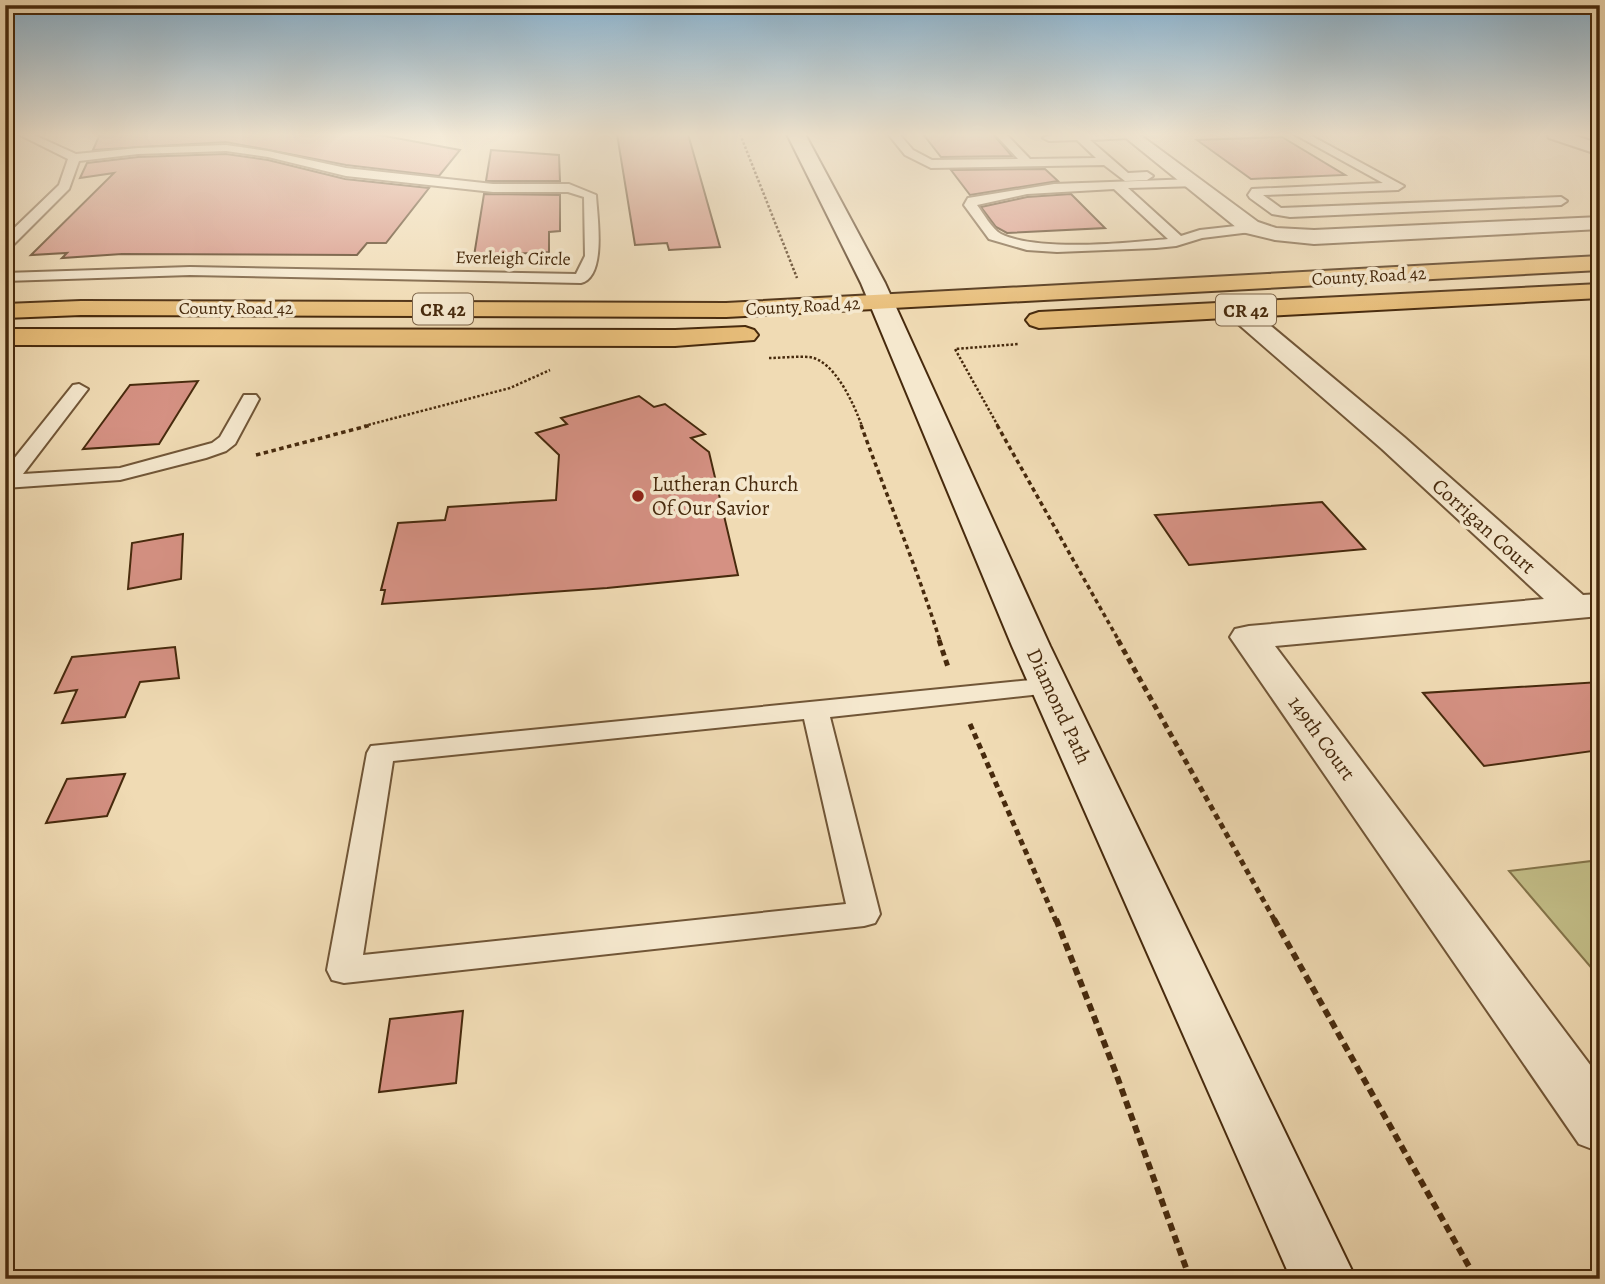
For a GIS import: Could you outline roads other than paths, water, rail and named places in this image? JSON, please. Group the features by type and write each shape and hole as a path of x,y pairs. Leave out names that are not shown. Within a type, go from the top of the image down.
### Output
{"highway":[{"name":"County Road 42","path":"5,311 81,308 726,310 889,321 1600,263"},
{"name":"County Road 42","path":"1020,321 1600,291"},
{"name":"County Road 42","path":"5,337 675,338 768,333"}],"street":[{"name":"Diamond Path","path":"826,194 889,321 1050,686 1324,1279"},
{"path":"1208,194 1254,228 1275,234 1314,237 1600,223"},
{"name":"Corrigan Court","path":"1237,311 1587,607"},
{"name":"149th Court","path":"1587,607 1250,637 1600,1125"}],"lane":[{"path":"5,245 57,194"},
{"name":"Everleigh Circle","path":"5,276 190,271 581,279 592,256 590,195 587,194"},
{"path":"1003,194 972,201 970,205 994,236 1027,246 1057,248 1179,241 1200,234 1254,228"},
{"path":"1127,194 1179,241"},
{"path":"1255,194 1277,211 1290,213 1561,201"},
{"path":"1411,194 1471,229"},
{"path":"5,481 28,457 79,389"},
{"path":"5,481 120,474 199,454 228,440 250,400"},
{"path":"815,709 864,914 344,970 381,753 815,709 1050,686"}],"place":[{"name":"Lutheran Church Of Our Savior","path":"638,496"}]}
